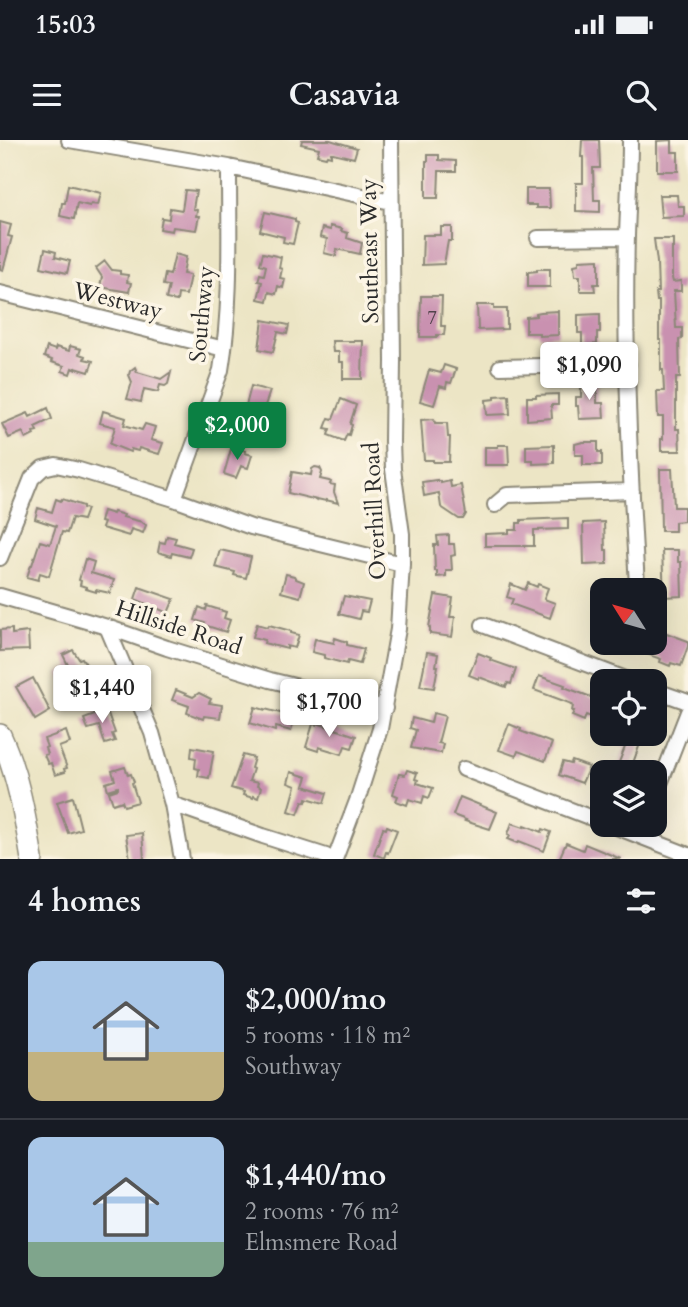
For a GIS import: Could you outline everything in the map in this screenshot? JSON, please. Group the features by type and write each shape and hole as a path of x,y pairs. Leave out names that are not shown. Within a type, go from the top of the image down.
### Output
{"main road":[{"path":"0,735 21,796 32,859"}],"street":[{"path":"69,140 229,167 391,202"},
{"name":"Southeast Way","path":"391,140 393,361"},
{"path":"629,140 628,364 637,578"},
{"name":"Southway","path":"174,499 220,370 224,349 228,312 229,167"},
{"path":"538,238 627,237"},
{"name":"Westway","path":"0,293 224,349"},
{"name":"Overhill Road","path":"335,859 367,771 385,708 398,629 402,534 393,469 393,361"},
{"path":"500,366 628,364"},
{"path":"0,558 32,478 50,465 57,465 174,499 251,527 402,564"},
{"path":"495,505 507,495 632,491"},
{"name":"Hillside Road","path":"0,596 107,627 270,680 385,708"},
{"path":"483,625 599,669"},
{"path":"107,627 152,733 172,804 182,859"},
{"path":"667,695 688,702"},
{"path":"667,766 688,712"},
{"path":"464,769 590,817"},
{"path":"172,804 329,859"},
{"path":"656,837 688,855"}],"building":[{"path":"302,140 330,140 357,148 354,158 333,153 326,157 317,155 319,148 301,144"},
{"path":"582,140 599,140 600,168 593,168 594,200 600,200 600,212 576,211 576,183 583,183"},
{"path":"672,140 672,152 678,152 678,171 657,171 657,141"},
{"path":"428,155 439,155 439,160 456,161 456,171 439,171 438,198 426,198"},
{"path":"68,185 101,193 98,205 77,203 74,219 60,216"},
{"path":"526,189 549,189 550,208 526,205"},
{"path":"185,190 196,191 193,209 197,210 196,216 199,216 196,230 173,227 172,231 160,229 162,218 169,219 170,208 182,210"},
{"path":"659,195 677,195 678,206 684,206 684,216 661,217"},
{"path":"265,212 295,219 298,223 293,244 283,242 284,237 260,231"},
{"path":"0,222 11,225 8,236 12,237 3,270 0,269"},
{"path":"330,226 342,229 341,231 348,233 347,238 362,243 360,254 337,249 336,256 324,253 327,239 320,237 322,228 330,230"},
{"path":"441,227 452,227 452,241 448,241 444,264 422,265 423,235 441,235"},
{"path":"654,239 673,239 672,278 673,282 681,281 681,291 674,291 676,328 682,328 682,339 679,340 680,378 676,378 676,429 679,429 680,451 661,451 663,417 658,417 657,391 664,391"},
{"path":"45,249 56,252 55,257 70,261 67,273 41,267"},
{"path":"263,253 281,257 280,278 285,279 283,288 278,286 276,294 269,292 267,301 258,299 262,282 258,281 260,274 264,275 266,266 260,264"},
{"path":"175,254 186,257 183,274 190,275 186,295 178,294 177,301 166,299 169,286 163,285 165,274 170,275"},
{"path":"599,259 599,284 594,284 595,291 580,291 580,276 575,276 574,265 579,264 579,260"},
{"path":"105,261 112,270 128,275 127,282 131,283 129,292 100,287 102,277 96,268"},
{"path":"550,269 550,287 528,287 528,272"},
{"path":"421,296 442,296 441,326 445,326 444,335 420,337"},
{"path":"477,305 494,305 494,309 507,309 507,329 478,330"},
{"path":"558,311 558,335 539,336 539,333 526,333 526,317 536,316 536,313 541,312"},
{"path":"600,314 597,344 582,345 582,333 578,333 578,315"},
{"path":"263,320 289,325 287,334 278,332 273,352 259,349"},
{"path":"332,341 363,341 362,379 343,379 343,362 339,362 339,352 333,352"},
{"path":"70,346 81,349 79,354 85,356 84,359 93,361 89,372 72,368 70,374 62,371 64,366 44,357 47,347 69,351"},
{"path":"444,365 456,369 451,383 447,382 446,388 440,386 434,405 420,401 429,370 441,373"},
{"path":"135,367 137,372 161,379 171,372 168,384 160,385 158,392 144,389 141,402 127,399 132,382 130,371"},
{"path":"581,382 597,382 597,403 603,403 604,418 579,419 576,397 581,397"},
{"path":"251,386 270,391 259,423 243,418"},
{"path":"558,394 558,405 551,405 552,418 527,420 527,397"},
{"path":"509,395 510,414 487,415 486,400"},
{"path":"341,399 356,405 349,435 347,434 344,441 328,435 330,429 325,428 329,418 333,419"},
{"path":"48,408 52,419 35,427 37,431 33,432 34,435 26,439 23,432 9,438 2,424 28,413 30,417"},
{"path":"103,411 126,418 124,425 142,430 145,424 155,427 151,440 163,443 159,454 139,448 138,451 131,449 130,452 110,444 115,427 100,423"},
{"path":"434,419 435,423 447,423 450,437 449,462 424,460 421,420"},
{"path":"598,442 598,452 602,452 602,465 583,465 583,455 575,455 575,444"},
{"path":"508,445 509,465 485,465 485,447"},
{"path":"554,445 554,463 533,464 533,460 526,460 526,446"},
{"path":"236,448 252,455 248,468 241,466 236,478 224,474 231,449"},
{"path":"315,467 322,472 320,479 335,485 334,492 338,503 288,493 292,472 311,475"},
{"path":"660,469 672,469 674,507 684,507 684,521 675,522 675,531 661,531"},
{"path":"437,480 441,483 450,481 451,487 461,485 466,514 463,519 441,507 439,493 424,496 422,482"},
{"path":"56,499 87,509 83,520 72,518 67,533 62,532 49,576 40,573 38,580 27,577 40,541 50,544 56,526 35,519 38,508 52,512"},
{"path":"103,511 142,522 146,525 143,533 131,529 129,536 102,528 104,523 100,522"},
{"path":"568,518 568,529 534,530 534,546 485,546 485,534 517,530 517,523 521,523 521,520"},
{"path":"604,522 607,564 584,565 583,523"},
{"path":"449,535 449,544 454,544 455,555 451,556 452,570 446,570 446,576 437,577 434,545 438,545 437,536"},
{"path":"167,536 176,538 174,543 192,548 189,557 158,552 160,542 165,543"},
{"path":"220,550 251,557 246,578 215,567"},
{"path":"662,550 678,550 682,596 667,597 667,578 663,578"},
{"path":"85,559 94,562 91,573 114,580 110,593 96,592 80,585"},
{"path":"286,574 304,582 300,597 281,592"},
{"path":"528,583 548,588 544,599 555,603 550,618 511,604 513,599 507,597 511,584 525,590"},
{"path":"139,587 174,599 168,613 135,599"},
{"path":"435,595 453,598 450,617 455,617 452,637 430,634"},
{"path":"344,596 370,601 367,612 361,611 359,619 339,614"},
{"path":"207,606 226,612 224,618 230,620 226,632 195,620 199,607 206,610"},
{"path":"257,624 299,635 295,648 287,646 287,649 264,643 265,640 253,637"},
{"path":"12,629 12,634 28,632 29,650 0,651 0,630"},
{"path":"667,633 688,641 681,666 671,663 670,666 660,662 661,659 649,655 667,655"},
{"path":"335,638 347,642 347,645 364,649 360,664 348,661 347,664 312,652 315,639 334,643"},
{"path":"73,650 79,659 82,658 98,683 78,695 69,680 64,683 58,673 69,667 63,655"},
{"path":"427,652 438,654 434,688 420,686"},
{"path":"478,653 516,669 511,684 508,683 506,687 469,675"},
{"path":"539,676 590,697 590,716 586,715 584,721 572,716 572,704 534,690"},
{"path":"33,678 50,711 35,720 16,687"},
{"path":"176,690 193,697 199,693 211,699 209,703 222,705 220,718 204,716 203,719 187,713 189,706 172,700"},
{"path":"255,707 294,719 291,731 276,727 275,731 250,723"},
{"path":"106,708 115,733 112,734 115,741 105,744 99,726 88,729 84,719"},
{"path":"433,713 445,716 438,743 443,744 441,753 411,748 416,730 410,728 412,718 431,723"},
{"path":"313,724 356,736 352,748 345,746 342,754 319,747 318,751 306,747"},
{"path":"509,724 552,743 545,761 518,751 516,756 499,750"},
{"path":"66,731 70,743 59,747 67,768 64,769 65,772 55,775 51,763 48,764 44,755 47,754 47,747 44,739"},
{"path":"622,746 639,746 634,760 620,760 625,747"},
{"path":"192,747 214,751 209,778 198,776 196,758 191,757"},
{"path":"243,755 254,758 249,781 258,783 257,786 261,788 258,798 243,795 244,792 231,788"},
{"path":"572,761 589,767 582,783 559,775 563,762 571,764"},
{"path":"125,767 134,782 132,783 138,802 124,806 122,801 113,804 109,792 118,787 108,790 106,783 115,780 112,771"},
{"path":"407,770 417,773 417,783 433,788 429,798 424,796 422,803 409,799 407,805 396,801 398,796 393,794 399,774 405,775"},
{"path":"291,772 307,777 304,786 327,793 324,803 307,798 298,814 289,811 296,786 288,783"},
{"path":"73,797 81,829 68,833 57,802"},
{"path":"460,797 497,812 490,829 453,815"},
{"path":"512,823 551,832 544,851 508,839"},
{"path":"387,826 397,830 384,858 374,854 383,828 386,829"},
{"path":"142,833 144,859 130,859 126,835"},
{"path":"566,843 583,850 585,844 621,859 559,859"}]}
